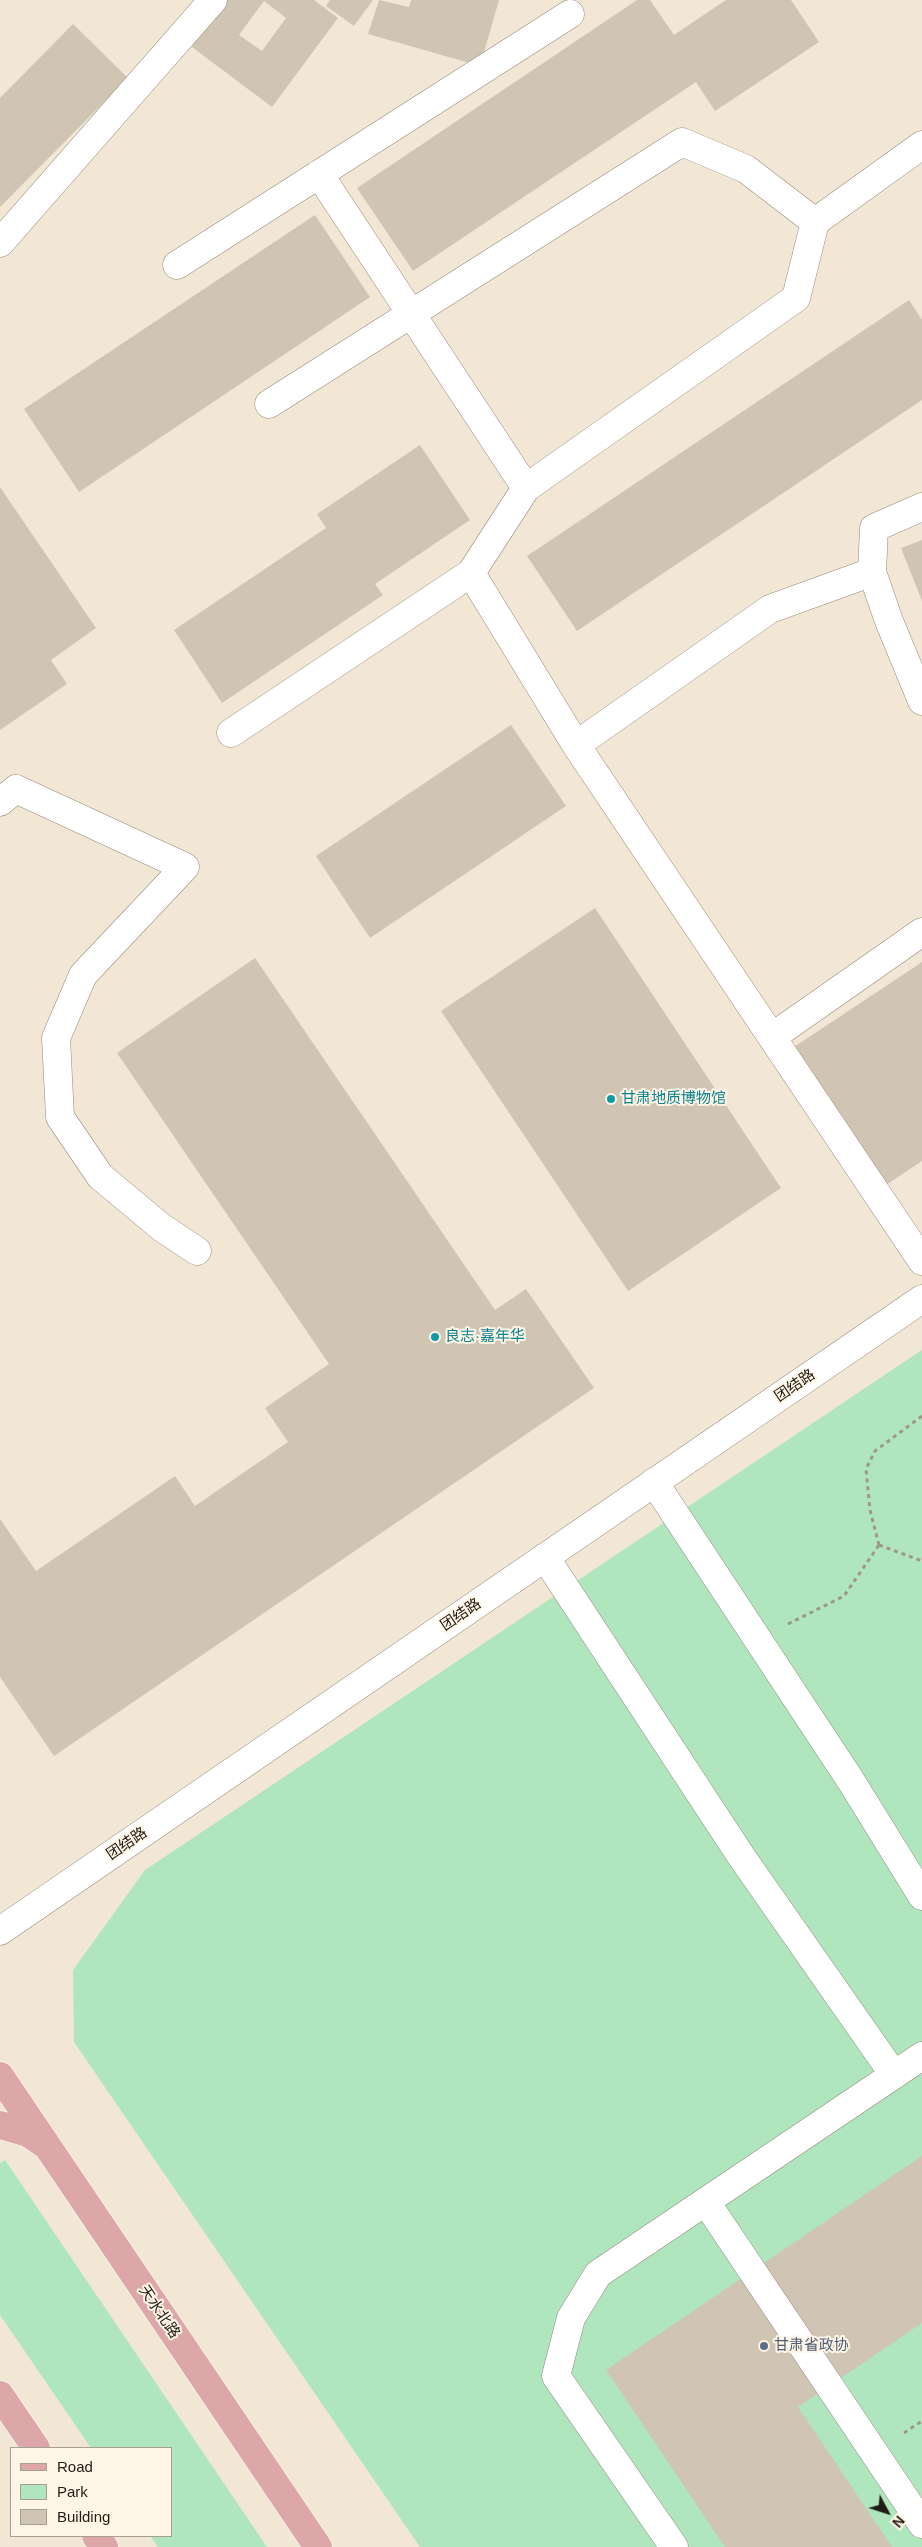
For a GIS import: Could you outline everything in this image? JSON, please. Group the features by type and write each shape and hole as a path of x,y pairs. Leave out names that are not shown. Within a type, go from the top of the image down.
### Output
{"main road":[{"name":"天水北路","path":"0,2076 318,2547"},
{"path":"0,2125 28,2133 47,2146"},
{"path":"0,2395 35,2447"}],"street":[{"path":"0,243 213,0"},
{"path":"177,266 570,14"},
{"path":"269,404 682,142 746,169 815,222"},
{"path":"231,733 471,573 526,488 796,298 815,222 922,145"},
{"path":"319,174 526,488"},
{"path":"922,506 874,528 872,572 889,621 922,700"},
{"path":"576,744 770,609 872,572"},
{"path":"471,573 576,744 922,1261"},
{"path":"0,802 16,789 185,867 83,976 56,1038 60,1117 100,1176 161,1227 197,1251"},
{"path":"772,1037 922,932"},
{"name":"团结路","path":"0,1931 922,1299"},
{"path":"654,1482 851,1781 922,1896"},
{"path":"545,1557 741,1856 894,2075"},
{"path":"674,2547 556,2376 571,2318 598,2274 922,2056"},
{"path":"706,2202 922,2524"}],"path":[{"path":"758,1639 844,1596 879,1545 870,1510 866,1469 875,1450 922,1416"},
{"path":"879,1545 922,1561"}],"green space":[{"path":"922,1350 922,2547 420,2547 74,2042 73,1970 145,1870"},
{"path":"5,2160 267,2547 158,2547 151,2537 172,2537 172,2447 90,2447 0,2315 0,2163"}],"building":[{"path":"221,0 314,0 338,18 272,107 184,41","holes":["264,1 286,18 262,51 239,35"]},
{"path":"330,0 373,0 354,26 326,6"},
{"path":"379,0 409,7 411,0 499,0 480,66 368,34"},
{"path":"637,0 650,0 674,35 726,0 791,0 819,42 715,111 696,82 413,271 357,188"},
{"path":"73,24 128,78 0,207 0,98"},
{"path":"315,215 370,297 79,492 24,409"},
{"path":"909,300 922,320 922,400 577,631 527,556"},
{"path":"420,445 470,520 375,584 383,595 222,703 174,630 326,528 317,514"},
{"path":"0,487 96,628 51,660 67,684 0,730"},
{"path":"922,540 922,601 901,548"},
{"path":"511,725 566,806 370,938 316,856"},
{"name":"甘肃地质博物馆","path":"595,908 781,1188 628,1291 441,1011"},
{"name":"良志·嘉年华","path":"255,958 495,1310 526,1289 594,1388 54,1756 0,1677 0,1519 36,1571 175,1476 195,1506 288,1442 265,1408 329,1364 117,1053"},
{"path":"922,962 922,1161 886,1185 794,1047"},
{"name":"甘肃省政协","path":"922,2156 922,2323 798,2407 892,2547 725,2547 606,2370"}],"place":[{"name":"甘肃地质博物馆","path":"611,1099"},
{"name":"良志·嘉年华","path":"435,1337"},
{"name":"甘肃省政协","path":"764,2346"}]}
